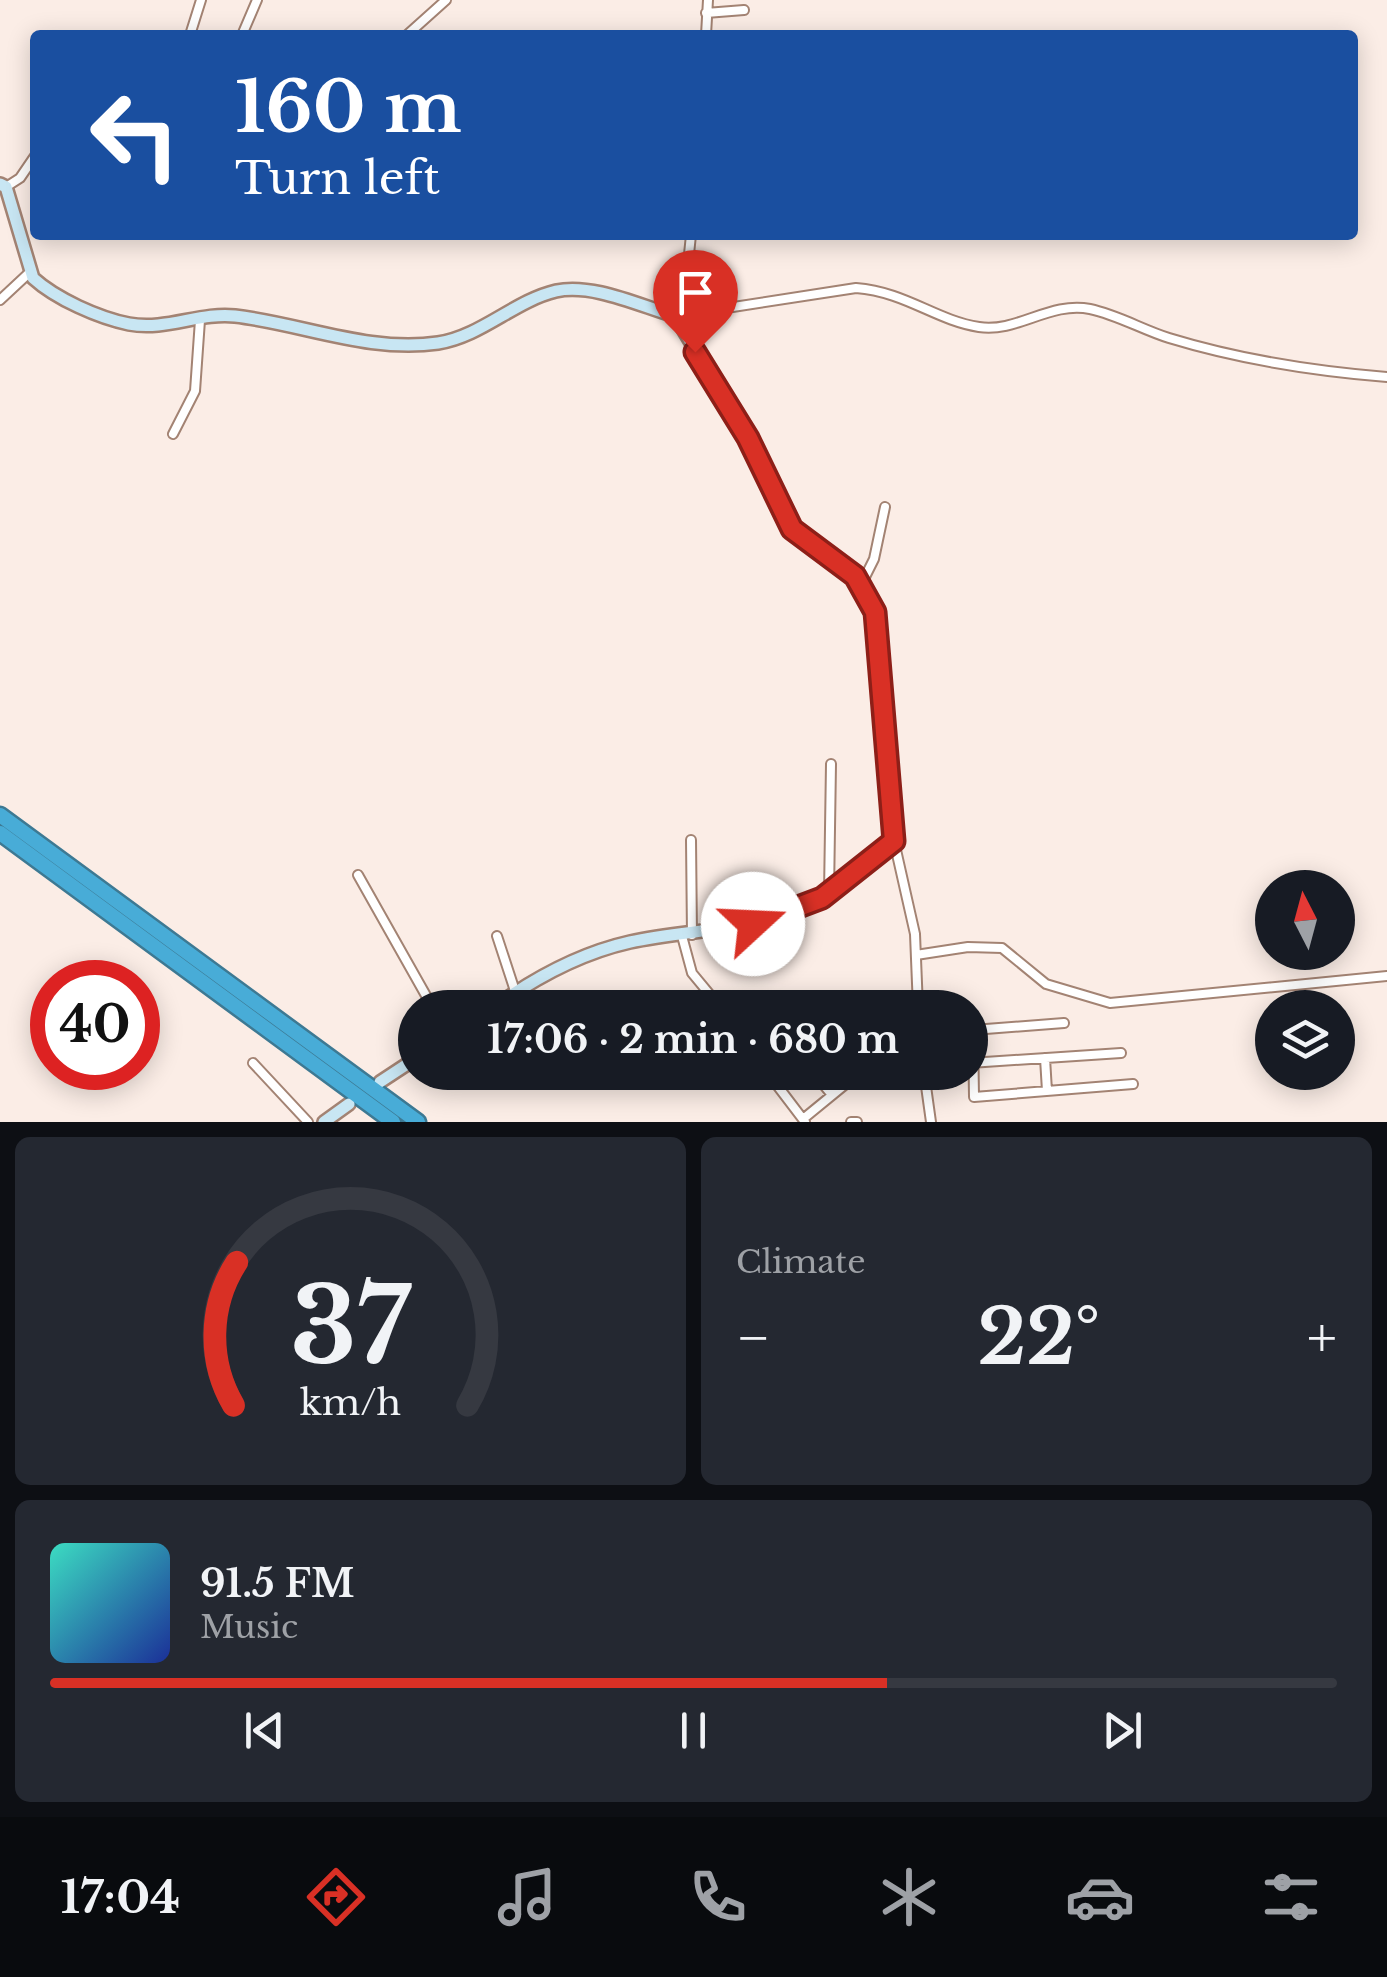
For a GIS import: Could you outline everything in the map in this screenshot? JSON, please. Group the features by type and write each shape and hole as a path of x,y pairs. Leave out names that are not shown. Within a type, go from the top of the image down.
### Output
{"highway":[{"path":"0,816 418,1122"},
{"path":"0,833 393,1122"}],"street":[{"path":"192,30 201,0"},
{"path":"244,30 257,0"},
{"path":"412,30 446,0"},
{"path":"706,30 708,0"},
{"path":"706,13 744,10"},
{"path":"30,163 20,178 3,186 29,273 54,293 122,322 157,326 229,316 344,339 436,343 476,332 539,298 579,290 679,314 762,306 856,288 910,298 976,326 999,326 1072,307 1284,366 1387,377"},
{"path":"690,240 679,314 748,438 792,529 862,584 879,634 894,841 916,934 917,990"},
{"path":"0,300 29,273"},
{"path":"173,434 195,392 200,320"},
{"path":"862,584 874,559 885,507"},
{"path":"830,892 831,764"},
{"path":"692,840 687,935 692,974 706,990"},
{"path":"519,990 550,972 614,947 747,926 830,892 894,841"},
{"path":"358,875 423,990"},
{"path":"497,936 515,990"},
{"path":"916,954 968,946 1002,948 1058,990 1110,1003 1387,976"},
{"path":"988,1028 1064,1023"},
{"path":"988,1061 1120,1053"},
{"path":"1044,1058 1047,1091"},
{"path":"253,1064 308,1122"},
{"path":"380,1082 398,1070"},
{"path":"973,1090 974,1097 1132,1084"},
{"path":"780,1090 804,1121 839,1090"},
{"path":"827,1090 832,1096"},
{"path":"927,1090 931,1122"},
{"path":"324,1122 348,1104"}],"route":[{"path":"695,352 748,438 792,529 862,584 875,612 879,634 888,803 894,841 822,898 753,924"}]}
